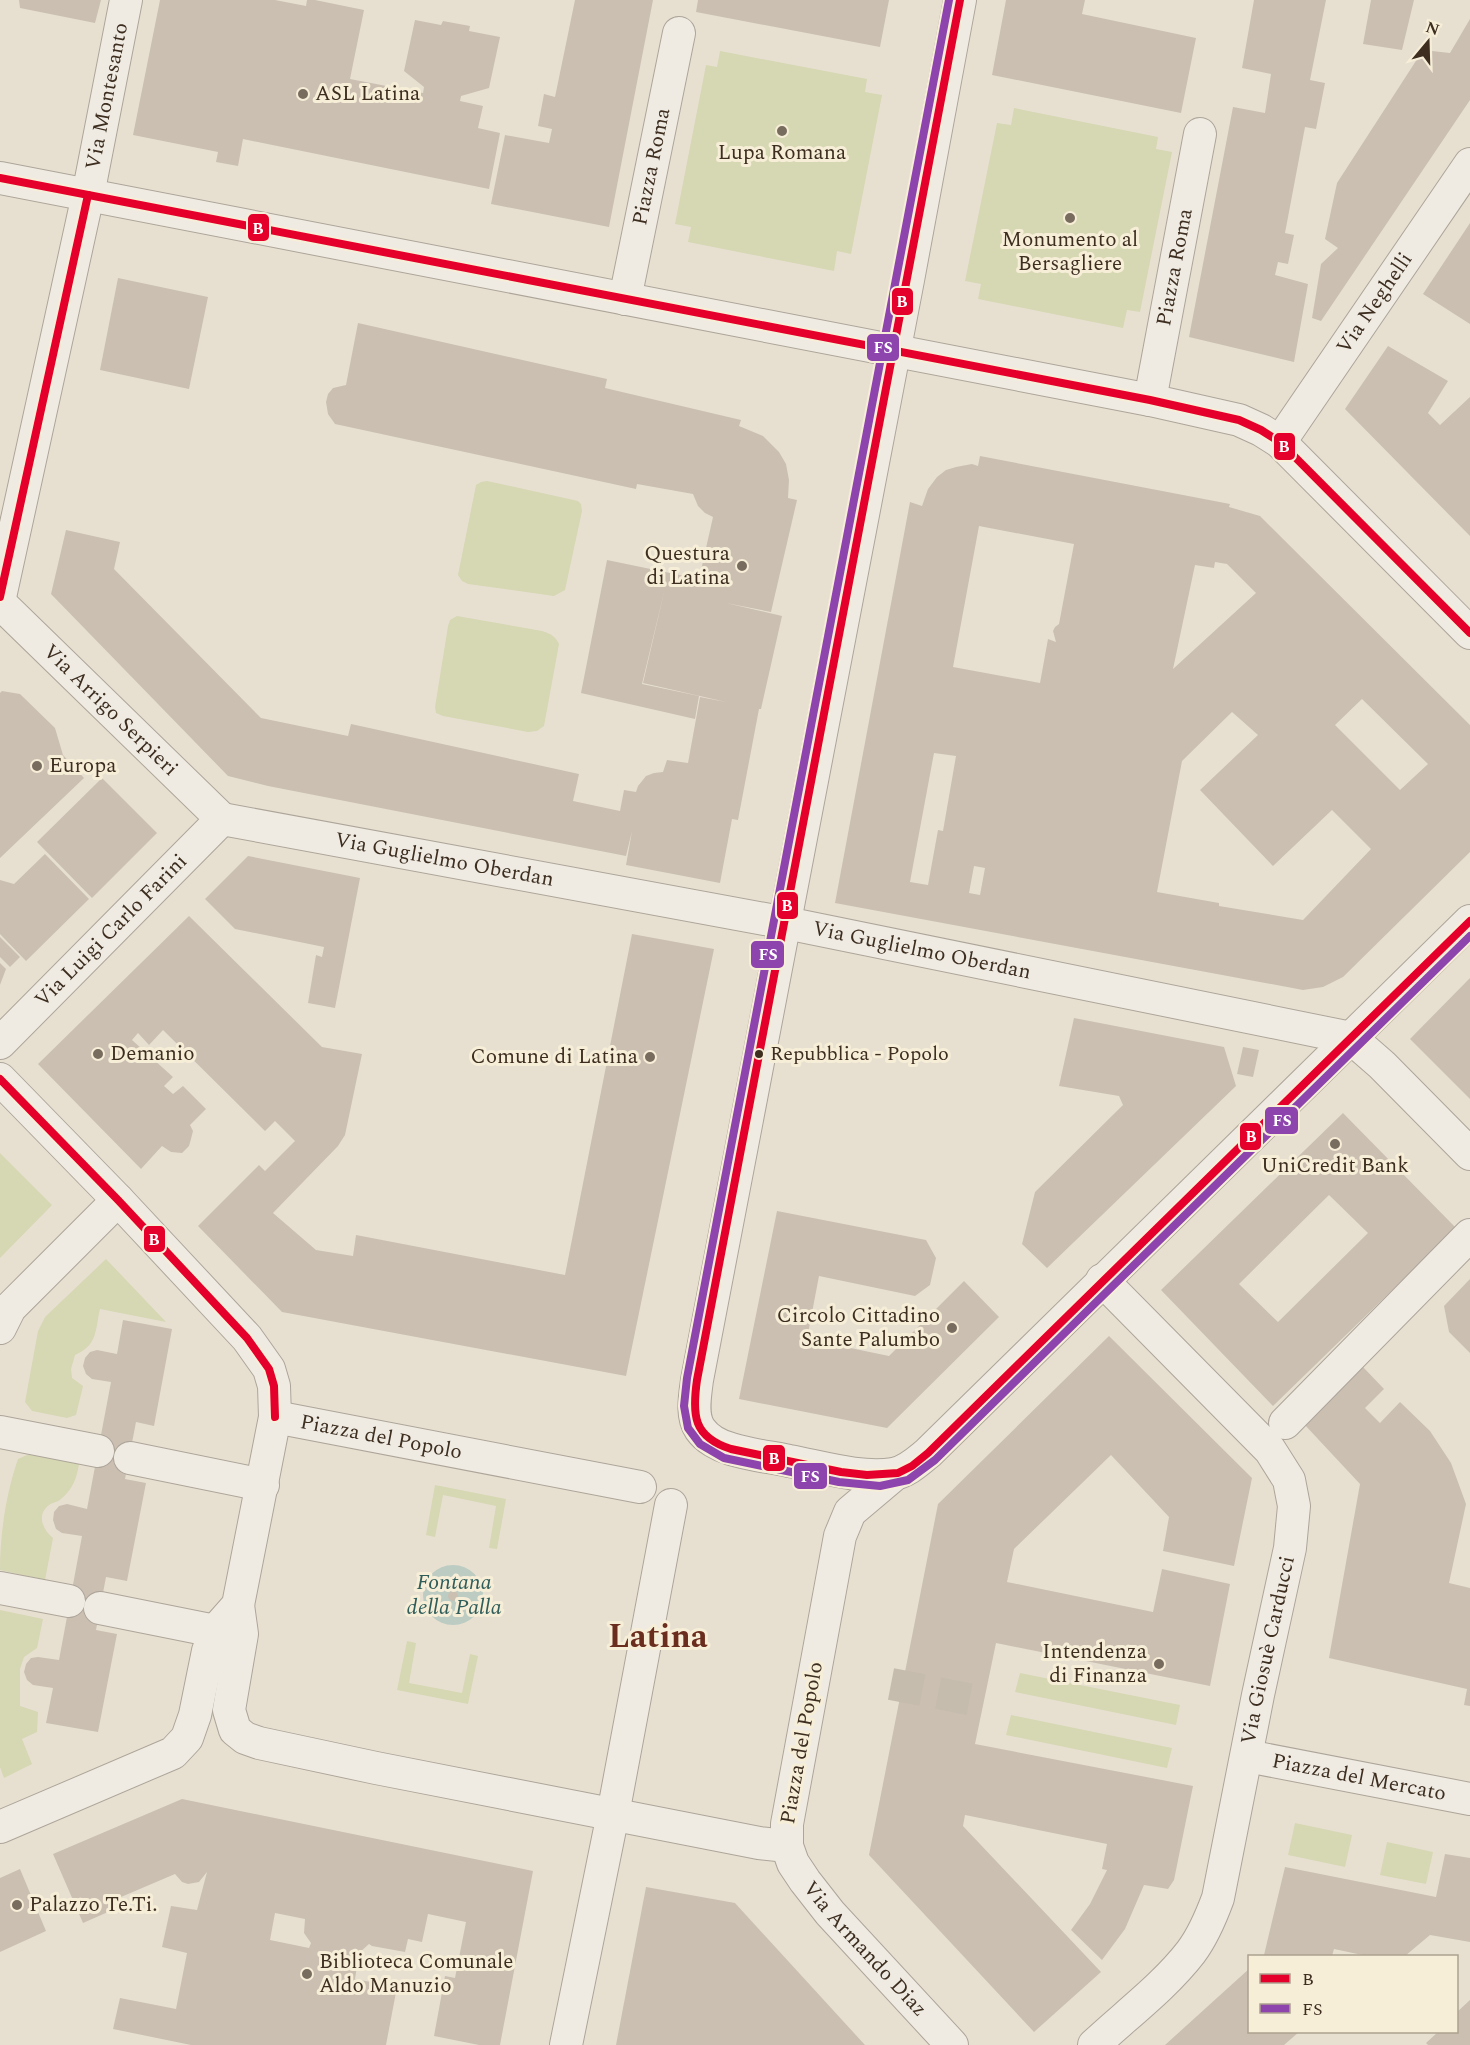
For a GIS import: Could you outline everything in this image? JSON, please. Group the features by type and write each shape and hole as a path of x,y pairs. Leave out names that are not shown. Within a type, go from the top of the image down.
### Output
{"street":[{"name":"Via Montesanto","path":"0,597 88,195 126,0"},
{"path":"960,0 786,923 697,1380 695,1418 700,1429 717,1443 742,1452 845,1472 895,1474 910,1468 928,1453 1470,921"},
{"name":"Piazza Roma","path":"625,299 679,33"},
{"name":"Piazza Roma","path":"1150,400 1200,134"},
{"name":"Via Neghelli","path":"1280,442 1470,164"},
{"path":"0,178 895,350 1150,400 1239,420 1280,442 1470,633"},
{"name":"Via Arrigo Serpieri","path":"0,603 222,819"},
{"name":"Via Guglielmo Oberdan","path":"222,819 786,923 1351,1038 1382,1065 1470,1154"},
{"name":"Via Luigi Carlo Farini","path":"0,1042 222,819"},
{"path":"0,1079 118,1200 258,1352 269,1369 274,1386 275,1417"},
{"path":"0,1325 10,1308 118,1200"},
{"path":"1285,1424 1470,1235"},
{"name":"Via Giosuè Carducci","path":"1094,2045 1175,1971 1204,1930 1218,1898 1290,1548 1293,1506 1289,1480 1270,1450 1102,1280"},
{"name":"Piazza del Popolo","path":"640,1487 275,1417 238,1605 242,1634 229,1710 235,1730 259,1743 376,1768 759,1843 787,1846 786,1824 843,1524 850,1512 895,1474"},
{"path":"0,1432 98,1451"},
{"path":"130,1458 263,1485"},
{"path":"566,2045 613,1814 671,1505"},
{"path":"0,1588 69,1601"},
{"name":"Piazza del Popolo","path":"0,1827 173,1753 190,1730 215,1631 238,1605"},
{"path":"100,1608 215,1631"},
{"name":"Piazza del Mercato","path":"1247,1756 1470,1799"},
{"name":"Via Armando Diaz","path":"787,1846 793,1863 830,1913 952,2045"}],"green space":[{"path":"720,51 867,79 865,92 882,95 851,254 837,251 834,271 688,242 691,227 675,224 706,65 717,67"},
{"path":"1014,108 1158,137 1156,149 1172,152 1140,312 1127,310 1123,328 978,299 981,284 965,281 997,123 1011,125"},
{"path":"487,481 578,501 581,504 582,511 565,590 554,596 468,584 462,581 458,575 476,485"},
{"path":"457,616 542,631 556,639 559,644 544,726 537,731 528,732 436,713 435,707 448,626 450,620"},
{"path":"0,1153 52,1205 0,1258"},
{"path":"106,1259 166,1322 100,1309 92,1342 75,1355 71,1369 72,1378 83,1386 76,1415 67,1418 32,1411 25,1402 38,1331 45,1317"},
{"path":"36,1454 79,1464 72,1487 61,1499 49,1505 43,1513 44,1527 53,1538 45,1580 0,1570 4,1514 18,1459"},
{"path":"435,1485 506,1499 497,1549 489,1548 496,1506 443,1495 435,1537 426,1535"},
{"path":"0,1610 43,1619 37,1648 24,1657 20,1669 20,1706 38,1712 37,1732 22,1739 32,1764 4,1778 0,1767"},
{"path":"407,1641 416,1643 409,1683 462,1693 470,1654 478,1656 468,1704 397,1690"},
{"path":"1020,1673 1180,1705 1176,1725 1015,1692"},
{"path":"1011,1715 1172,1748 1167,1768 1006,1735"},
{"path":"1295,1823 1352,1835 1345,1867 1288,1855"},
{"path":"1387,1842 1433,1852 1426,1884 1380,1875"}],"water":[{"name":"Fontana della Palla","path":"447,1565 459,1565 470,1570 478,1578 483,1595 481,1607 470,1620 459,1625 447,1625 436,1620 428,1612 423,1601 423,1589 428,1578 436,1570"}],"building":[{"path":"19,0 101,0 95,23 20,8"},
{"name":"ASL Latina","path":"160,0 275,0 306,6 307,0 315,0 364,10 350,79 423,93 424,87 404,71 415,20 441,25 443,21 470,26 469,31 500,37 489,88 461,96 460,101 483,106 478,128 500,133 489,189 243,139 238,166 216,162 218,152 133,135"},
{"path":"575,0 653,0 609,227 491,204 505,135 549,143 552,129 538,126 544,94 555,97"},
{"path":"698,0 889,0 880,47 696,12"},
{"path":"1006,0 1085,0 1082,14 1196,38 1181,113 992,75"},
{"path":"1254,0 1326,0 1310,80 1325,83 1316,129 1305,127 1285,233 1294,235 1288,264 1278,262 1275,275 1308,284 1294,362 1189,337 1233,107 1265,113 1271,74 1242,68"},
{"path":"1371,0 1414,0 1402,50 1363,44"},
{"path":"1470,19 1470,100 1321,321 1312,318 1321,264 1338,248 1325,239 1337,183 1423,50 1450,53"},
{"path":"1470,223 1470,324 1423,294"},
{"path":"118,278 208,297 189,389 100,370"},
{"path":"358,323 607,379 605,388 741,420 739,426 763,436 779,452 786,464 789,480 788,498 797,500 771,612 726,603 782,616 761,709 759,709 738,820 732,819 720,883 626,865 632,831 626,856 268,786 228,776 51,594 66,530 120,542 114,569 261,718 348,736 351,724 579,774 573,801 620,811 624,790 636,792 646,776 663,772 667,760 688,763 700,697 726,702 643,683 665,588 642,684 699,696 695,719 581,693 607,560 699,579 713,517 698,506 693,494 637,484 636,489 335,424 328,414 326,402 333,388 346,385"},
{"path":"1388,346 1448,381 1428,413 1440,425 1470,397 1470,536 1345,409"},
{"path":"980,456 1230,504 1229,507 1260,516 1470,725 1470,852 1343,977 1323,987 1303,990 835,903 910,502 922,506 928,489 946,470 972,464 978,466","holes":["979,526 1074,544 1059,624 1053,631 1056,642 1048,639 1040,683 953,667","1215,562 1227,564 1256,593 1173,669 1195,565 1214,568","1362,699 1428,764 1400,790 1335,725","1232,712 1258,735 1200,790 1273,866 1332,810 1371,849 1303,920 1219,906 1219,903 1157,892 1182,761","934,753 956,756 943,831 938,830 928,885 910,882","974,866 985,868 980,895 969,893"]},
{"name":"Europa","path":"2,691 20,694 55,728 63,755 84,778 0,858 0,693"},
{"path":"102,778 157,833 92,898 37,842"},
{"path":"45,854 89,899 26,961 0,934 0,880 14,884"},
{"path":"248,856 360,878 335,1008 308,1003 316,955 322,957 324,947 235,929 205,899"},
{"name":"Comune di Latina","path":"189,916 322,1047 362,1054 345,1135 338,1146 273,1213 316,1250 353,1256 356,1235 565,1275 632,934 714,949 626,1376 282,1312 198,1226 259,1165 265,1171 295,1141 275,1121 265,1131 163,1030 149,1045 138,1033 132,1040 173,1077 164,1086 173,1094 183,1086 206,1109 190,1125 193,1131 189,1146 182,1153 171,1152 162,1146 141,1169 38,1064"},
{"path":"0,937 20,957 10,967 0,957"},
{"path":"0,963 6,969 0,985"},
{"path":"1470,978 1470,1099 1410,1039"},
{"path":"1074,1018 1224,1047 1236,1086 1047,1268 1022,1244 1035,1192 1123,1105 1119,1096 1059,1086"},
{"path":"1243,1047 1259,1050 1253,1077 1237,1074"},
{"path":"1343,1113 1456,1228 1273,1406 1161,1290","holes":["1329,1195 1368,1233 1278,1322 1239,1284"]},
{"name":"Circolo Cittadino Sante Palumbo","path":"777,1211 926,1240 936,1258 930,1285 915,1296 819,1276 807,1339 889,1356 964,1281 999,1317 887,1428 739,1399"},
{"path":"1470,1279 1470,1353 1449,1332 1444,1306"},
{"path":"123,1320 172,1329 154,1426 136,1422 125,1479 146,1483 127,1581 106,1577 96,1630 117,1634 98,1732 46,1723 53,1688 33,1685 27,1680 24,1672 31,1658 59,1660 82,1536 62,1533 56,1529 53,1520 54,1512 59,1506 67,1504 87,1509 111,1382 92,1379 86,1374 83,1366 90,1352 97,1350 117,1354"},
{"name":"Intendenza di Finanza","path":"1109,1336 1252,1478 1234,1566 1163,1551 1169,1517 1111,1455 1014,1549 1007,1582 1153,1612 1162,1569 1230,1584 1210,1686 996,1643 975,1744 1193,1786 1174,1880 1168,1889 1144,1885 1125,1929 1102,1960 1071,1930 1090,1904 1107,1870 1102,1869 1107,1844 965,1815 963,1826 1101,1972 1034,2032 869,1855 938,1504"},
{"path":"1363,1367 1384,1389 1365,1408 1380,1423 1400,1402 1430,1431 1451,1463 1466,1504 1449,1583 1470,1588 1470,1706 1464,1705 1467,1689 1329,1658 1360,1484 1304,1424"},
{"path":"453,1591 458,1596 453,1601 448,1596"},
{"path":"182,1799 533,1871 500,2045 479,2045 434,2036 445,1976 455,1978 466,1922 428,1914 422,1942 408,1939 405,1952 369,1944 359,1953 355,1979 397,1987 386,2045 191,2045 113,2029 120,1998 176,2009 187,1953 162,1947 171,1906 197,1910 207,1872 199,1882 188,1884 182,1882 175,1874 114,1900 117,1908 83,1923 53,1854","holes":["275,1913 305,1919 304,1933 311,1943 309,1948 270,1940"]},
{"path":"1445,1854 1470,1858 1470,1942 1430,1935 1406,1955 1362,1955 1334,1949 1332,1955 1264,1955 1285,1867 1436,1897"},
{"name":"Palazzo Te.Ti.","path":"20,1869 46,1931 0,1952 0,1878"},
{"path":"646,1887 735,1903 865,2045 616,2045"},
{"path":"1248,1970 1248,2033 1298,2033 1284,2045 1165,2045"},
{"path":"1470,2000 1470,2045 1428,2045 1426,2043 1437,2033 1458,2033 1458,2011"}],"tunnel":[{"path":"891,1684 984,1702"}],"transit line":[{"name":"FS","path":"949,0 687,1378 684,1406 688,1428 700,1444 724,1458 839,1482 880,1486 908,1480 935,1460 1470,936"},
{"name":"B","path":"960,0 697,1380 695,1404 698,1423 702,1431 718,1444 731,1449 841,1472 867,1475 898,1473 912,1466 928,1453 1470,921"},
{"name":"B","path":"0,178 1150,400 1239,420 1280,442 1470,633"},
{"name":"B","path":"0,597 88,195"},
{"name":"B","path":"0,1079 118,1200 247,1338 269,1369 274,1386 275,1417"}],"place":[{"name":"ASL Latina","path":"303,94"},
{"name":"Lupa Romana","path":"782,131"},
{"name":"Monumento al Bersagliere","path":"1070,218"},
{"name":"Questura di Latina","path":"742,566"},
{"name":"Europa","path":"37,766"},
{"name":"Demanio","path":"98,1054"},
{"name":"Repubblica - Popolo","path":"759,1054"},
{"name":"Comune di Latina","path":"650,1057"},
{"name":"UniCredit Bank","path":"1335,1144"},
{"name":"Circolo Cittadino Sante Palumbo","path":"952,1328"},
{"name":"Intendenza di Finanza","path":"1159,1664"},
{"name":"Palazzo Te.Ti.","path":"17,1905"},
{"name":"Biblioteca Comunale Aldo Manuzio","path":"307,1974"}],"district":[{"name":"Latina","path":"658,1637"}]}
